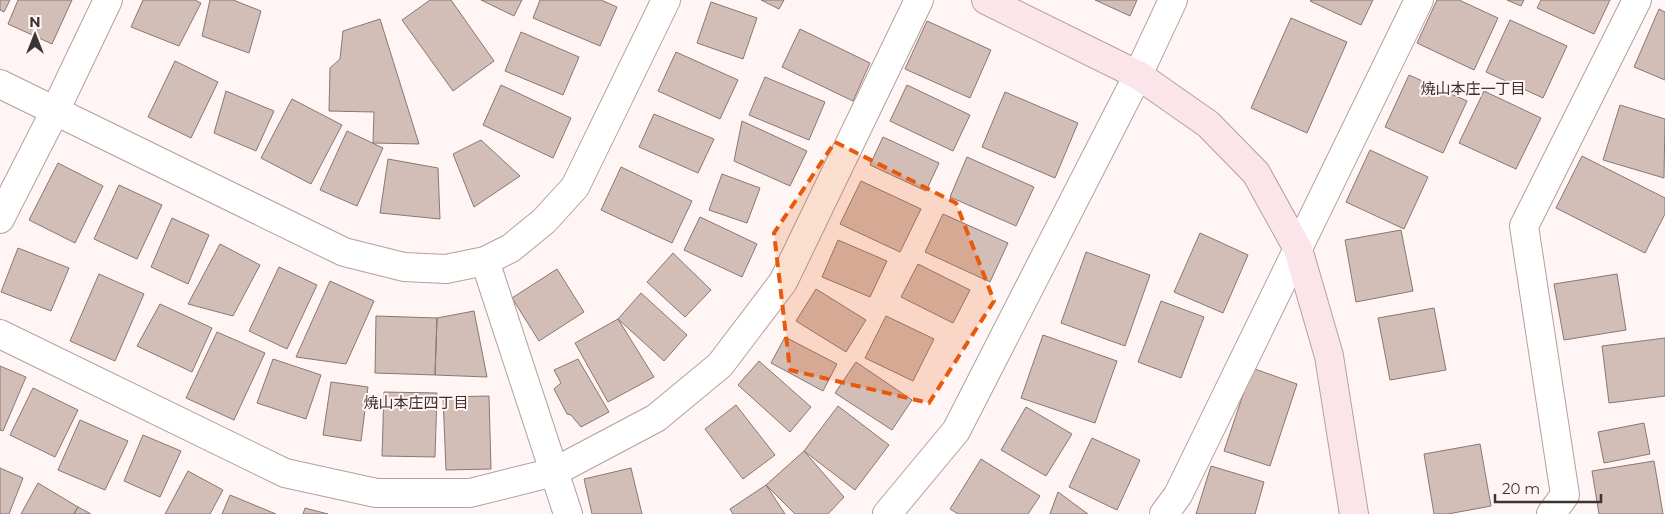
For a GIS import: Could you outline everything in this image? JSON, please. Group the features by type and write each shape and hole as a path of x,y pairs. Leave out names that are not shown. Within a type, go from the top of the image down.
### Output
{"street":[{"path":"0,220 108,0"},
{"path":"0,84 344,252 404,267 446,269 485,261 511,248 544,222 575,187 666,0"},
{"path":"0,334 285,473 376,493 470,493 554,472 656,418 720,365 783,282 918,0"},
{"path":"986,0 1138,74 1208,124 1256,174 1298,249 1329,356 1354,514"},
{"path":"887,514 956,431 1138,74 1173,0"},
{"path":"1164,514 1178,495 1419,0"},
{"path":"1551,514 1565,495 1524,226 1637,0"},
{"path":"485,261 568,514"}],"highlighted area":[{"path":"835,142 956,203 994,301 929,403 790,370 774,233"}],"building":[{"path":"0,0 10,0 4,12 0,10"},
{"path":"18,0 72,0 52,44 8,24"},
{"path":"143,0 195,0 201,3 179,46 131,27"},
{"path":"210,0 233,0 261,11 249,53 202,36"},
{"path":"430,0 451,0 494,61 453,91 402,20"},
{"path":"481,0 522,0 514,16"},
{"path":"540,0 601,0 617,7 600,46 533,18"},
{"path":"761,0 784,0 779,9"},
{"path":"1095,0 1137,0 1130,16"},
{"path":"1311,0 1373,0 1361,25"},
{"path":"1437,0 1459,0 1498,18 1474,70 1417,43"},
{"path":"1507,0 1524,0 1521,6"},
{"path":"1541,0 1610,0 1594,34 1537,8"},
{"path":"711,2 757,18 743,59 697,43"},
{"path":"1659,9 1665,12 1665,80 1634,67"},
{"path":"1291,18 1347,42 1307,133 1251,108"},
{"path":"380,19 419,144 373,143 374,112 329,111 330,68 340,59 343,31"},
{"path":"1510,20 1567,46 1543,98 1486,72"},
{"path":"927,21 991,50 970,98 905,69"},
{"path":"800,29 870,63 853,101 782,67"},
{"path":"521,32 579,57 563,95 505,71"},
{"path":"676,52 738,80 720,119 658,91"},
{"path":"175,61 218,82 191,138 148,117"},
{"path":"1409,75 1467,101 1443,153 1385,127"},
{"path":"765,77 825,102 809,140 749,115"},
{"path":"501,85 571,118 553,158 483,125"},
{"path":"907,85 970,115 953,151 890,121"},
{"path":"226,91 274,111 256,151 214,133"},
{"path":"1484,91 1541,118 1516,169 1459,143"},
{"path":"1005,92 1078,123 1055,178 982,147"},
{"path":"292,99 342,125 311,184 261,158"},
{"path":"1620,105 1665,119 1664,178 1603,160"},
{"path":"654,114 714,139 698,173 639,147"},
{"path":"742,121 807,151 790,186 734,161"},
{"path":"347,131 383,148 357,206 320,190"},
{"path":"883,137 939,163 926,191 870,165"},
{"path":"481,140 520,176 474,207 453,154"},
{"path":"1370,150 1428,177 1404,229 1346,202"},
{"path":"1582,156 1665,198 1665,214 1645,253 1556,208"},
{"path":"967,157 1034,187 1016,226 950,197"},
{"path":"388,159 438,168 440,219 380,213"},
{"path":"58,163 103,186 75,243 29,220"},
{"path":"621,167 692,201 672,243 601,210"},
{"path":"722,174 760,188 747,223 709,210"},
{"path":"861,181 921,209 900,252 840,224"},
{"path":"119,185 162,205 137,259 94,239"},
{"path":"943,214 1008,243 990,282 925,252"},
{"path":"700,217 757,244 742,277 684,250"},
{"path":"172,218 209,235 188,284 151,267"},
{"path":"1401,230 1413,291 1356,302 1345,240"},
{"path":"1200,233 1248,255 1223,313 1174,292"},
{"path":"838,240 887,261 870,297 822,277"},
{"path":"220,244 260,265 233,316 188,304"},
{"path":"18,248 69,268 51,311 1,292"},
{"path":"1086,252 1150,275 1125,346 1061,323"},
{"path":"673,253 711,290 685,317 647,282"},
{"path":"918,264 970,290 953,323 901,297"},
{"path":"279,267 317,285 287,349 249,331"},
{"path":"557,269 584,312 539,341 512,298"},
{"path":"99,274 144,294 115,361 70,341"},
{"path":"1617,274 1626,330 1564,340 1554,284"},
{"path":"330,281 374,301 346,364 296,357"},
{"path":"816,289 866,320 846,352 796,321"},
{"path":"641,293 687,335 664,361 618,319"},
{"path":"1161,301 1204,317 1181,378 1138,362"},
{"path":"160,304 212,328 192,372 137,346"},
{"path":"1434,308 1446,370 1390,380 1378,318"},
{"path":"474,311 487,377 435,375 437,318"},
{"path":"376,316 437,318 435,375 375,373"},
{"path":"886,316 934,339 913,381 865,358"},
{"path":"618,319 654,377 608,402 575,343"},
{"path":"217,332 265,353 234,420 186,398"},
{"path":"1043,335 1117,361 1095,423 1021,398"},
{"path":"785,337 837,364 823,391 771,363"},
{"path":"1665,338 1665,396 1609,403 1602,346"},
{"path":"273,359 321,375 306,419 257,403"},
{"path":"578,359 609,412 581,427 571,415 567,414 554,389 561,383 554,370"},
{"path":"759,361 811,407 790,432 738,385"},
{"path":"856,362 912,400 892,430 835,393"},
{"path":"0,366 26,377 3,431 0,430"},
{"path":"1252,368 1297,384 1270,466 1224,451"},
{"path":"331,382 368,387 361,441 323,435"},
{"path":"33,388 78,410 55,457 10,435"},
{"path":"384,392 437,393 435,457 382,456"},
{"path":"489,396 491,469 446,470 443,397"},
{"path":"736,405 775,455 743,479 705,429"},
{"path":"838,406 889,445 855,490 804,451"},
{"path":"1026,407 1072,434 1046,476 1001,450"},
{"path":"80,420 128,441 105,490 58,470"},
{"path":"1644,423 1650,454 1604,463 1598,432"},
{"path":"143,435 181,451 160,497 124,481"},
{"path":"1092,438 1140,460 1117,510 1069,487"},
{"path":"1480,444 1491,506 1448,514 1434,514 1424,454"},
{"path":"804,451 844,497 828,514 795,514 766,485"},
{"path":"981,459 1040,496 1028,514 958,514 950,509"},
{"path":"1654,461 1663,514 1599,514 1592,471"},
{"path":"1211,466 1264,482 1255,514 1196,514"},
{"path":"0,468 23,478 9,514 0,514"},
{"path":"631,468 642,514 592,514 584,479"},
{"path":"188,471 223,490 210,514 165,514"},
{"path":"38,483 78,507 74,514 21,514"},
{"path":"766,485 785,514 733,514 730,509"},
{"path":"1058,492 1088,514 1050,514"},
{"path":"230,495 276,514 222,514"},
{"path":"78,507 91,514 74,514"},
{"path":"305,508 328,514 303,514"}],"district":[{"name":"焼山本庄一丁目","path":"1473,88"},
{"name":"焼山本庄四丁目","path":"416,402"}]}
